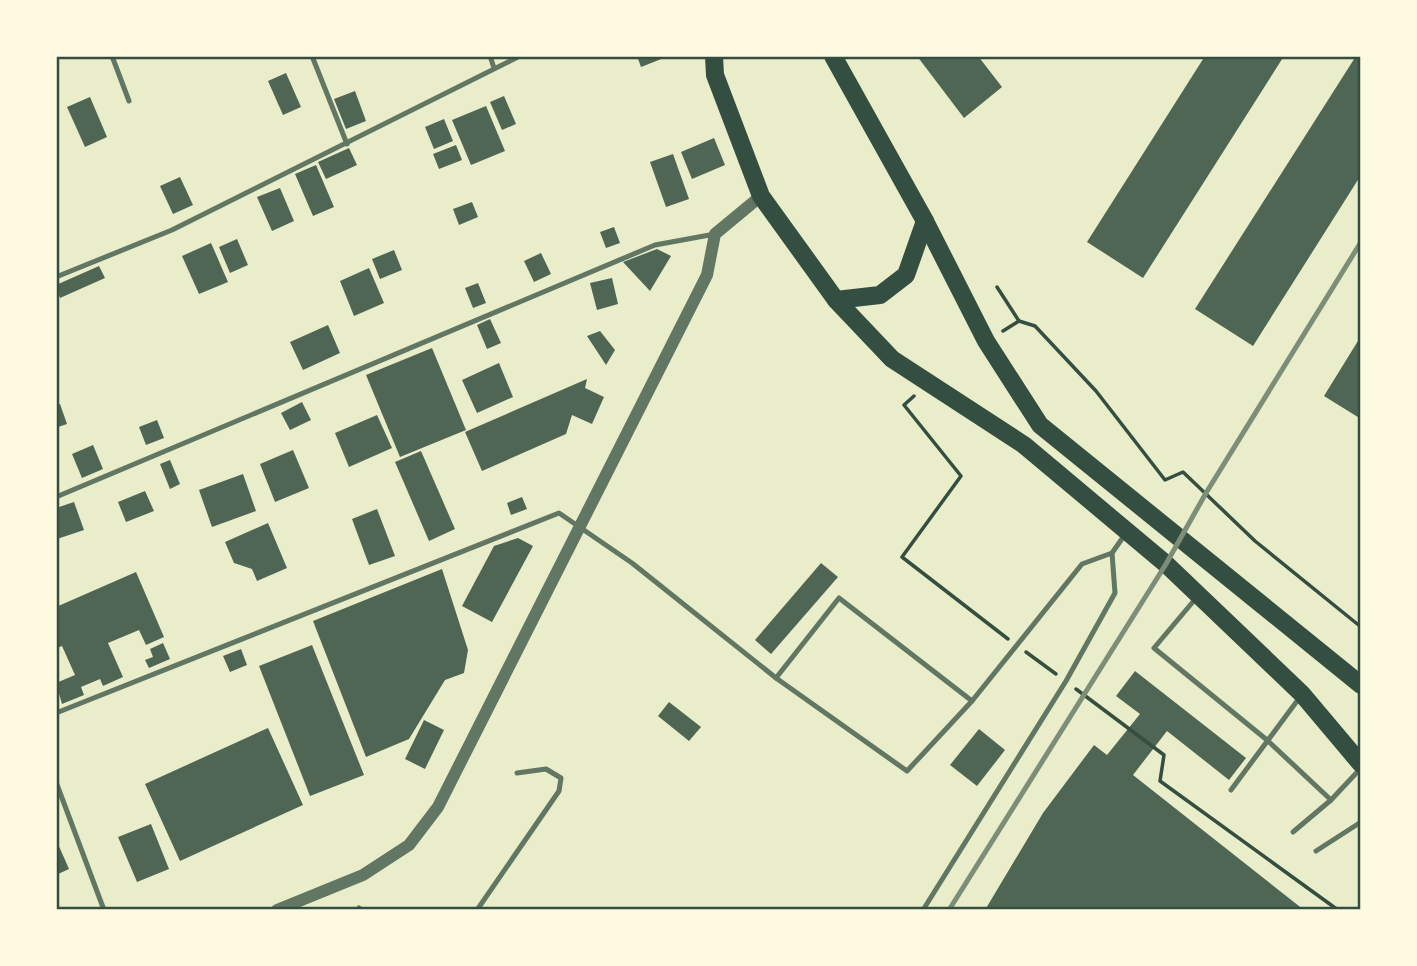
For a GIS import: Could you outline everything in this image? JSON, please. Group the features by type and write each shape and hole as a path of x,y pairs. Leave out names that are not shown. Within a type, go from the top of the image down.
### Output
{"main road":[{"path":"714,56 715,75 761,196 836,300 892,359 1024,445 1199,595 1302,694 1361,766"},
{"path":"833,56 925,221 986,341 1040,425 1361,685"},
{"path":"836,300 880,295 906,275 925,221"}],"street":[{"path":"277,910 363,876 409,845 438,807 707,275 715,234 761,196"}],"lane":[{"path":"112,56 129,101"},
{"path":"312,56 347,144"},
{"path":"489,56 494,68"},
{"path":"56,277 172,230 520,56"},
{"path":"56,497 655,245 715,234"},
{"path":"56,713 559,513 632,563 776,678 907,771 972,701 1082,564 1112,553 1127,532"},
{"path":"923,910 1066,681 1115,593 1112,553"},
{"path":"1199,595 1154,648 1267,740 1331,800"},
{"path":"776,678 839,598 972,701"},
{"path":"1231,790 1302,694"},
{"path":"1293,832 1331,800 1361,766"},
{"path":"477,910 559,791 561,778 546,769 517,773"},
{"path":"56,782 104,910"},
{"path":"1317,851 1361,822"}],"path":[{"path":"998,287 1019,321 1035,326 1096,391 1165,480 1183,472 1255,541 1361,627"},
{"path":"1003,331 1019,321"},
{"path":"904,405 961,476 902,556 1164,755 1160,781 1338,910"}],"building":[{"path":"637,56 669,56 641,67"},
{"path":"917,56 978,56 1002,87 964,118"},
{"path":"1205,56 1284,56 1143,278 1087,242"},
{"path":"1356,56 1361,56 1361,175 1253,346 1195,309"},
{"path":"286,73 301,107 283,115 268,81"},
{"path":"355,91 366,121 346,129 334,99"},
{"path":"504,96 516,124 502,130 490,102"},
{"path":"90,97 107,137 85,147 67,107"},
{"path":"486,106 505,151 471,165 452,120"},
{"path":"444,119 453,141 434,149 425,127"},
{"path":"714,138 725,165 692,179 681,152"},
{"path":"456,145 462,160 439,169 433,154"},
{"path":"349,148 357,165 326,179 318,162"},
{"path":"673,154 689,199 666,207 650,162"},
{"path":"316,165 334,207 313,216 295,174"},
{"path":"180,177 193,205 173,214 160,186"},
{"path":"280,188 294,221 272,231 257,197"},
{"path":"472,202 478,217 459,225 453,209"},
{"path":"614,227 620,243 606,248 600,232"},
{"path":"237,239 248,265 230,273 219,247"},
{"path":"211,243 228,282 199,294 182,256"},
{"path":"657,249 671,256 650,291 623,262"},
{"path":"394,250 402,270 380,279 372,259"},
{"path":"541,253 551,274 534,282 524,261"},
{"path":"99,266 105,278 60,298 56,285"},
{"path":"369,268 384,303 354,316 340,281"},
{"path":"612,278 618,304 597,310 590,283"},
{"path":"478,283 486,303 473,308 465,288"},
{"path":"490,319 501,343 487,349 477,325"},
{"path":"328,325 340,353 303,370 290,342"},
{"path":"600,331 615,350 606,365 587,336"},
{"path":"1361,336 1361,419 1324,396"},
{"path":"432,348 466,430 400,457 366,375"},
{"path":"499,363 513,397 477,413 462,380"},
{"path":"587,379 585,388 604,397 592,424 572,415 566,434 482,471 465,432"},
{"path":"302,402 311,420 290,430 281,413"},
{"path":"60,404 67,424 58,427 56,405"},
{"path":"377,415 392,448 349,467 335,433"},
{"path":"157,420 164,438 146,445 139,427"},
{"path":"93,445 103,469 82,478 72,454"},
{"path":"293,450 309,488 275,502 260,464"},
{"path":"421,451 455,529 429,541 395,462"},
{"path":"170,460 180,484 170,489 160,464"},
{"path":"243,474 256,511 212,527 199,490"},
{"path":"145,491 154,511 126,522 118,502"},
{"path":"522,497 527,509 511,515 507,503"},
{"path":"74,502 84,530 57,539 56,508"},
{"path":"377,509 395,556 369,565 352,519"},
{"path":"268,523 287,568 257,581 252,569 234,563 225,542"},
{"path":"518,538 533,546 492,622 462,606 494,546"},
{"path":"821,563 838,577 771,654 755,640"},
{"path":"442,569 468,650 464,673 445,680 409,739 366,757 313,621"},
{"path":"136,572 164,637 146,645 139,630 108,643 123,677 103,686 100,679 81,687 84,695 62,704 56,683 75,675 62,646 56,646 56,607"},
{"path":"163,643 170,659 149,668 145,660 153,657 150,649"},
{"path":"312,645 364,775 310,796 259,666"},
{"path":"241,649 247,665 230,672 223,656"},
{"path":"1135,671 1246,758 1229,780 1167,731 1133,775 1304,910 985,910 1043,813 1094,745 1107,755 1140,714 1116,696"},
{"path":"669,702 701,727 689,741 658,716"},
{"path":"424,720 444,730 425,769 405,759"},
{"path":"268,728 303,805 180,861 145,784"},
{"path":"979,729 1005,750 977,786 950,765"},
{"path":"151,824 169,869 137,882 118,837"},
{"path":"56,844 69,869 56,875"}],"railway":[{"path":"949,910 1166,564 1206,493 1361,242"}]}
